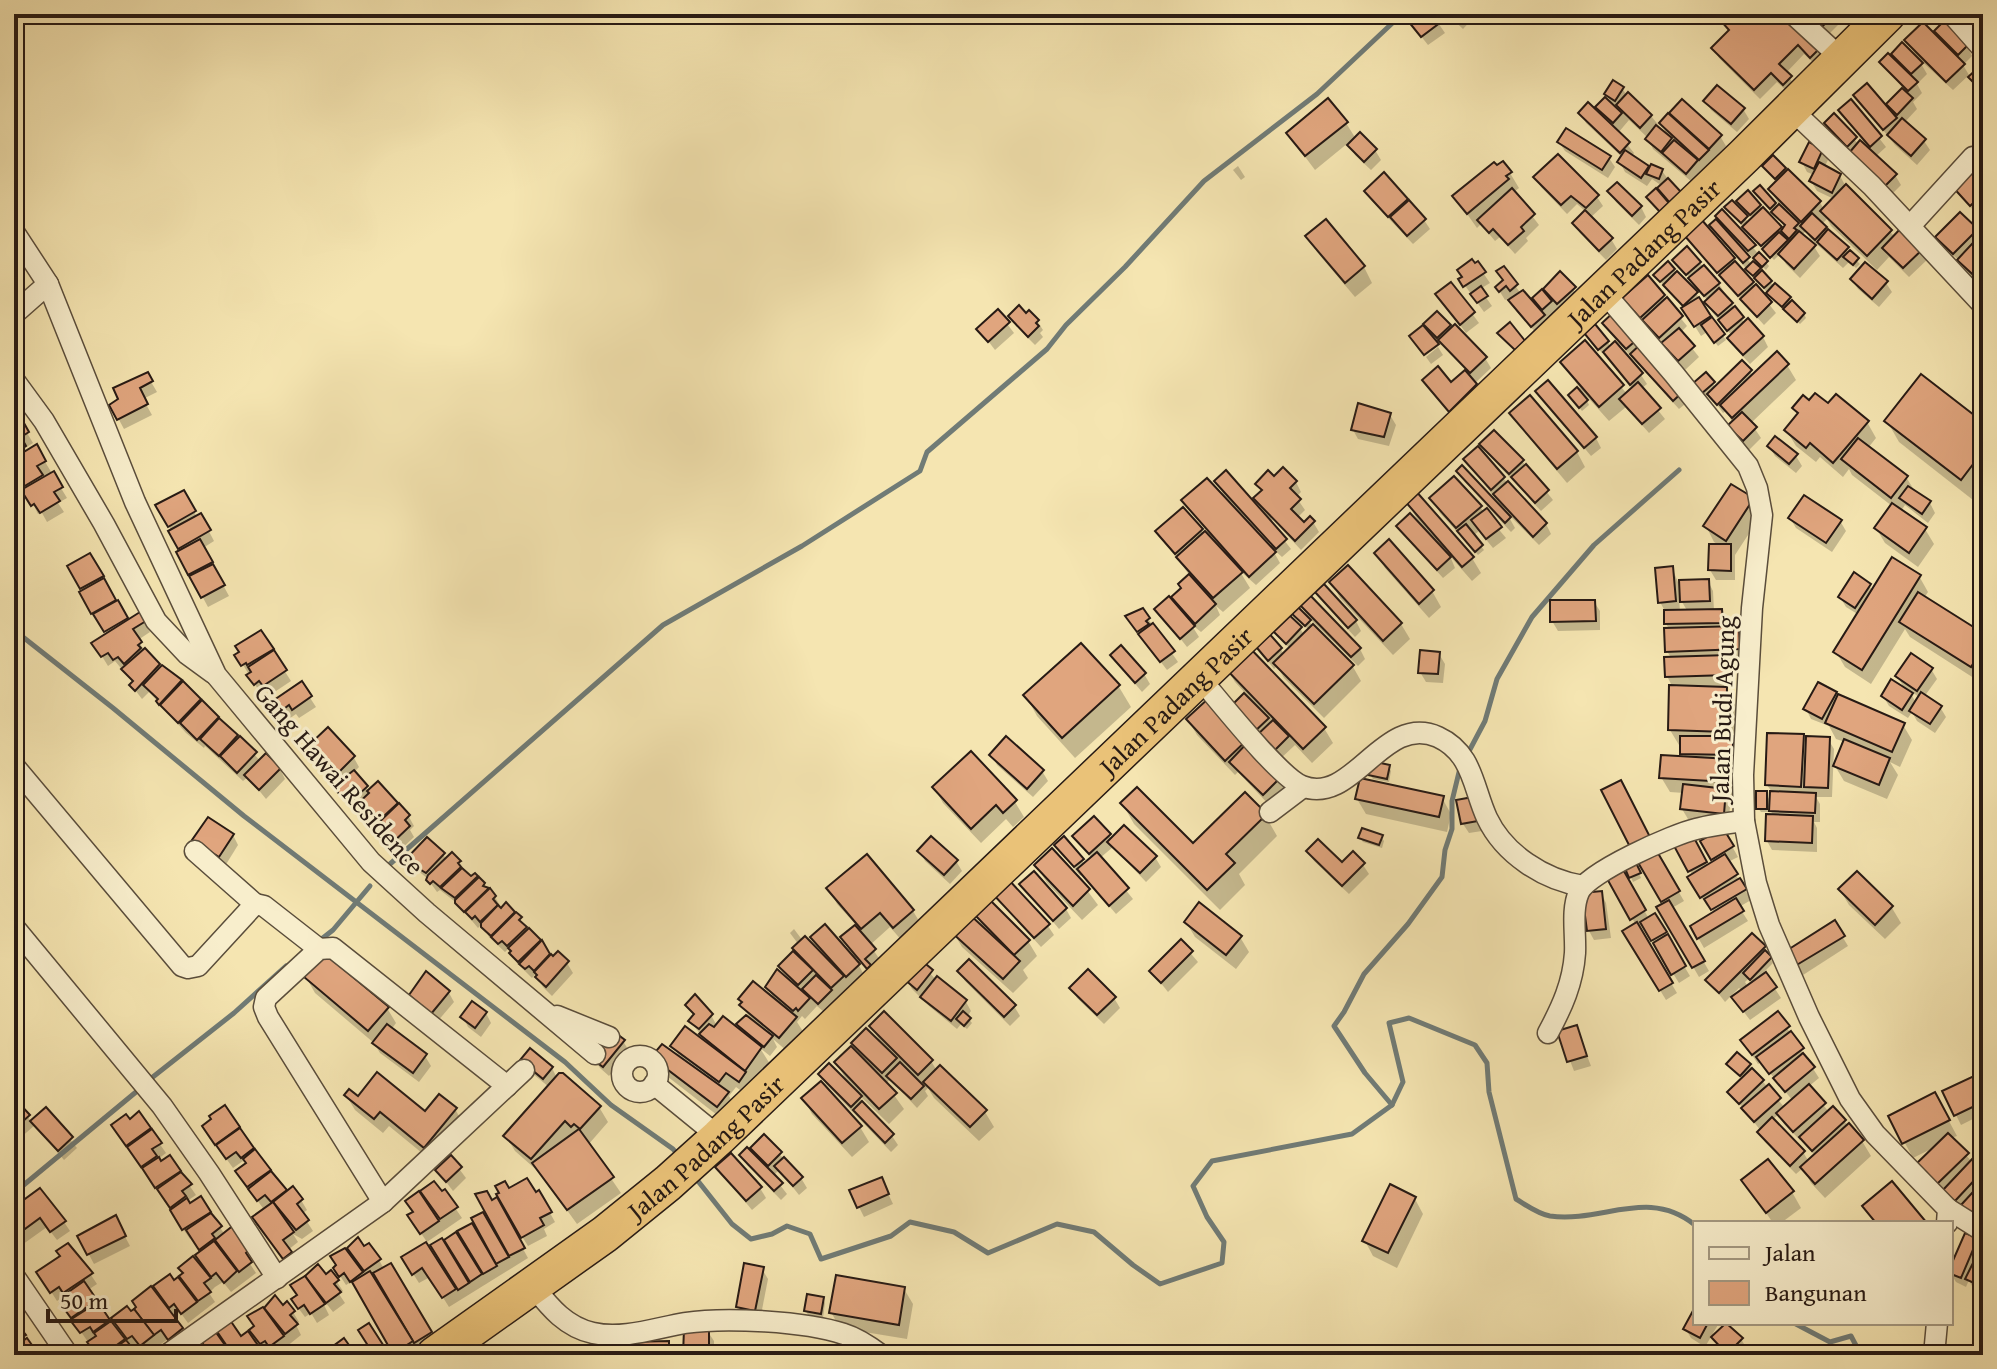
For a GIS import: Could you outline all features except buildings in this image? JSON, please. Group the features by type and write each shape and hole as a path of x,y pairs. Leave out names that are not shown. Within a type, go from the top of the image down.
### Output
{"highway":[{"name":"Jalan Padang Pasir","path":"435,1355 605,1234 712,1143 1887,14"}],"street":[{"path":"1793,14 1842,59"},
{"path":"1952,14 1983,49"},
{"path":"1791,109 1829,143 1983,305"},
{"path":"1910,226 1973,157"},
{"path":"14,232 48,284 135,502 216,675"},
{"path":"14,314 48,284"},
{"name":"Jalan Budi Agung","path":"1602,290 1748,466 1761,502 1743,760 1744,821 1756,883 1769,925 1809,1017 1850,1099 1875,1134 1947,1216 1983,1231"},
{"path":"14,380 52,434 156,621 187,654 216,675"},
{"name":"Gang Hawai Residence","path":"216,675 371,862 538,1008 622,1076"},
{"path":"1198,676 1260,747 1303,787 1335,784 1353,774 1387,744 1407,736 1438,737 1464,759 1487,819 1503,842 1519,858 1548,875 1583,886"},
{"path":"14,766 182,966 198,966 255,904"},
{"path":"1270,812 1303,787"},
{"path":"1548,1033 1564,1003 1572,975 1576,906 1583,886 1615,864 1679,834 1744,821"},
{"path":"195,851 255,904 264,906 314,944 337,950 507,1086"},
{"path":"14,927 150,1091 209,1173 277,1278"},
{"path":"314,944 266,998 264,1007 383,1202"},
{"path":"538,1008 651,1059 656,1065 658,1078 643,1092 635,1091 625,1083 622,1076 627,1061 622,1046"},
{"path":"167,1355 383,1202 524,1070"},
{"path":"654,1084 712,1143"},
{"path":"14,1276 21,1301 68,1355"},
{"path":"532,1285 555,1313 569,1324 591,1333 622,1334 712,1320 737,1320 827,1329 848,1335 881,1355"},
{"path":"1934,1355 1937,1325"}],"waterway":[{"path":"390,864 663,625 802,546 920,471 927,452 1047,349 1066,325 1125,267 1204,181 1317,94 1402,14"},
{"path":"1467,755 1485,721 1497,679 1532,617 1594,545 1679,470"},
{"path":"14,630 244,816 565,1062 611,1105 678,1155"},
{"path":"1392,1105 1365,1073 1334,1026 1364,974 1408,924 1442,877 1445,850 1452,829 1452,801 1460,768"},
{"path":"319,941 333,930 370,886"},
{"path":"149,1080 234,1013 286,966"},
{"path":"694,1176 732,1224 751,1239 772,1234 787,1226 810,1234 821,1259 891,1236 910,1222 954,1232 988,1253 1057,1224 1094,1232 1160,1284 1222,1263 1224,1242 1207,1217 1193,1186 1212,1161 1352,1134 1392,1105 1403,1082 1389,1023 1409,1018 1475,1045 1487,1063 1489,1092 1516,1199 1550,1216 1570,1217 1642,1207 1677,1214 1693,1224"},
{"path":"14,1193 142,1087"},
{"path":"1798,1325 1830,1342 1851,1336 1861,1355"}]}
